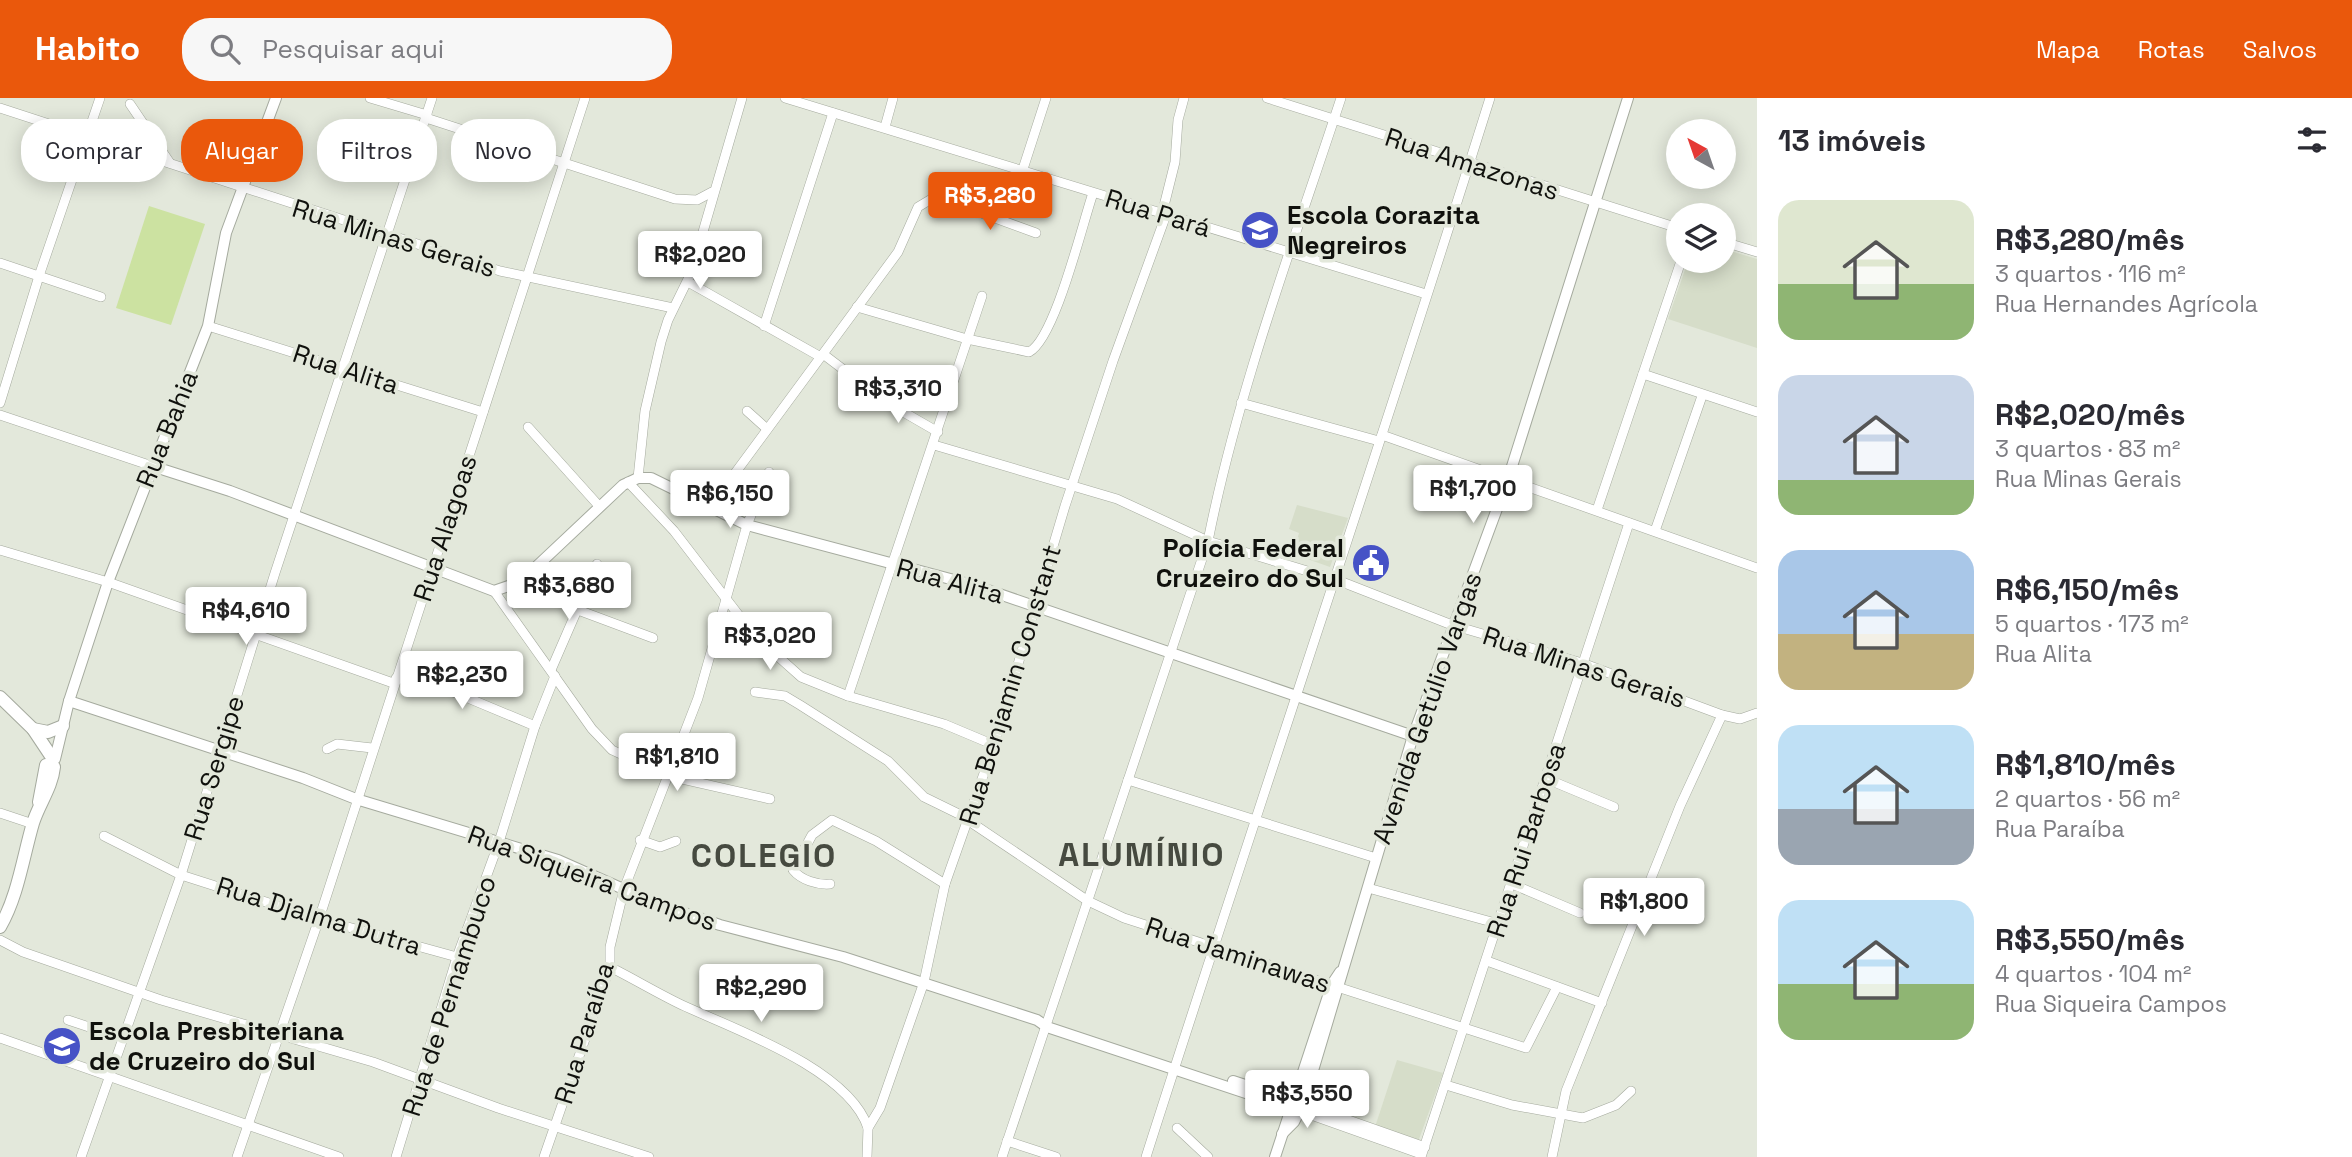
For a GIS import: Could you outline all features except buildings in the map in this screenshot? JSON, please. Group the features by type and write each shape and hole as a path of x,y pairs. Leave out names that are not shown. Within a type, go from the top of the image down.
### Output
{"main road":[{"path":"0,928 38,809 50,761 33,729 1,699"},
{"path":"1,699 50,761"},
{"path":"33,729 48,732 63,726"},
{"path":"0,912 13,892"}],"street":[{"path":"93,119 100,98"},
{"name":"Rua Bahia","path":"50,761 108,582 208,326 226,233 276,98"},
{"path":"370,98 675,199 697,200 712,192"},
{"name":"Rua Sergipe","path":"81,1157 181,875 219,750 432,98"},
{"name":"Rua Alagoas","path":"237,1157 319,919 394,680 585,98"},
{"path":"494,592 520,582 599,506 633,480 652,376 673,308 688,282 712,192 742,98"},
{"name":"Rua Pará","path":"785,98 1426,294"},
{"path":"885,127 893,98"},
{"path":"1023,169 1046,98"},
{"name":"Rua Benjamin Constant","path":"867,1157 868,1128 880,1108 924,982 946,884 994,745 1072,486 1164,214 1175,162 1178,120 1184,98"},
{"name":"Rua Amazonas","path":"1267,98 1666,224"},
{"path":"1002,1157 1208,541 1224,460 1340,98"},
{"path":"1146,1157 1254,820 1337,580 1490,98"},
{"name":"Avenida Getúlio Vargas","path":"1275,1157 1282,1134 1296,1106 1346,960 1413,736 1508,479 1628,98"},
{"path":"130,104 170,163"},
{"name":"Rua Minas Gerais","path":"0,108 33,119"},
{"path":"765,326 833,113"},
{"name":"Rua Minas Gerais","path":"167,162 241,189 527,278 673,308"},
{"path":"0,403 71,182"},
{"path":"857,307 1018,352 1035,349 1051,322 1093,193"},
{"path":"713,508 767,429 898,252 918,207 933,198 1036,233"},
{"path":"1736,246 1757,252"},
{"path":"0,263 101,297"},
{"path":"1597,510 1677,273"},
{"path":"688,282 821,355 886,402 938,432"},
{"path":"848,696 890,564 934,445 982,296"},
{"name":"Rua Alita","path":"208,326 483,412"},
{"path":"1643,374 1702,396 1757,412"},
{"path":"1655,531 1702,396"},
{"path":"1241,403 1380,438 1508,479 1757,568"},
{"path":"747,411 767,429"},
{"path":"0,415 295,516 494,592 605,744 621,755 669,776 770,799"},
{"path":"528,427 599,506"},
{"name":"Rua Minas Gerais","path":"934,445 1117,499 1208,541 1337,580 1452,625 1582,663 1722,715 1740,719 1757,713"},
{"name":"Rua Paraíba","path":"544,1157 610,967 610,947 624,889 640,840 669,776 698,698 747,525 769,472"},
{"path":"633,480 754,635 801,677 848,696 944,724 994,745"},
{"name":"Rua Alita","path":"633,480 665,483 747,525 973,584 1037,605 1413,736"},
{"name":"Rua Rui Barbosa","path":"1422,1152 1547,779 1629,523"},
{"path":"0,550 108,582 394,680 456,693 535,726"},
{"name":"Rua de Pernambuco","path":"396,1157 422,1079 457,957 499,842 535,726 553,673 597,564"},
{"path":"520,582 578,610 653,638"},
{"name":"Rua Jaminawas","path":"755,692 785,696 800,705 888,761 924,797 969,820 1088,901 1124,918 1526,1048 1557,987"},
{"name":"Rua Siqueira Campos","path":"69,701 219,750 356,799 558,860 624,889 720,925 924,982 1296,1106 1422,1152"},
{"path":"1552,1157 1560,1114 1602,1003 1680,806 1722,715"},
{"path":"327,749 337,744 372,748"},
{"path":"1547,779 1614,807"},
{"path":"1128,780 1376,858"},
{"path":"0,813 33,824"},
{"path":"830,884 798,876 793,870 812,835 832,820 876,841 946,884"},
{"name":"Rua Djalma Dutra","path":"104,836 146,860 181,875 319,919 457,957"},
{"path":"640,840 660,846 676,841"},
{"path":"1511,884 1580,913"},
{"path":"1368,888 1499,924"},
{"path":"0,940 23,952"},
{"path":"0,947 422,1079 649,1157"},
{"path":"1487,961 1602,1003"},
{"path":"610,967 679,1003 785,1051 846,1095 868,1128"},
{"path":"68,1020 122,1038"},
{"path":"0,1038 247,1126 308,1153 339,1157"},
{"path":"1446,1085 1512,1105 1583,1118 1616,1105 1630,1091"},
{"path":"1177,1128 1208,1157"},
{"path":"1007,1141 1056,1157"}],"shaded area":[{"path":"1736,253 1757,259 1757,348 1668,319 1684,273 1736,273"},
{"path":"1297,505 1348,518 1330,567 1293,554 1299,533 1289,529"},
{"path":"1397,1060 1443,1073 1418,1142 1375,1127"}],"green space":[{"path":"149,206 205,224 171,325 116,308"}],"place":[{"name":"Escola Corazita Negreiros","path":"1260,230"},
{"name":"Polícia Federal Cruzeiro do Sul","path":"1371,563"},
{"name":"Escola Presbiteriana de Cruzeiro do Sul","path":"62,1046"}],"district":[{"name":"ALUMÍNIO","path":"1142,854"},
{"name":"COLEGIO","path":"764,855"}]}
